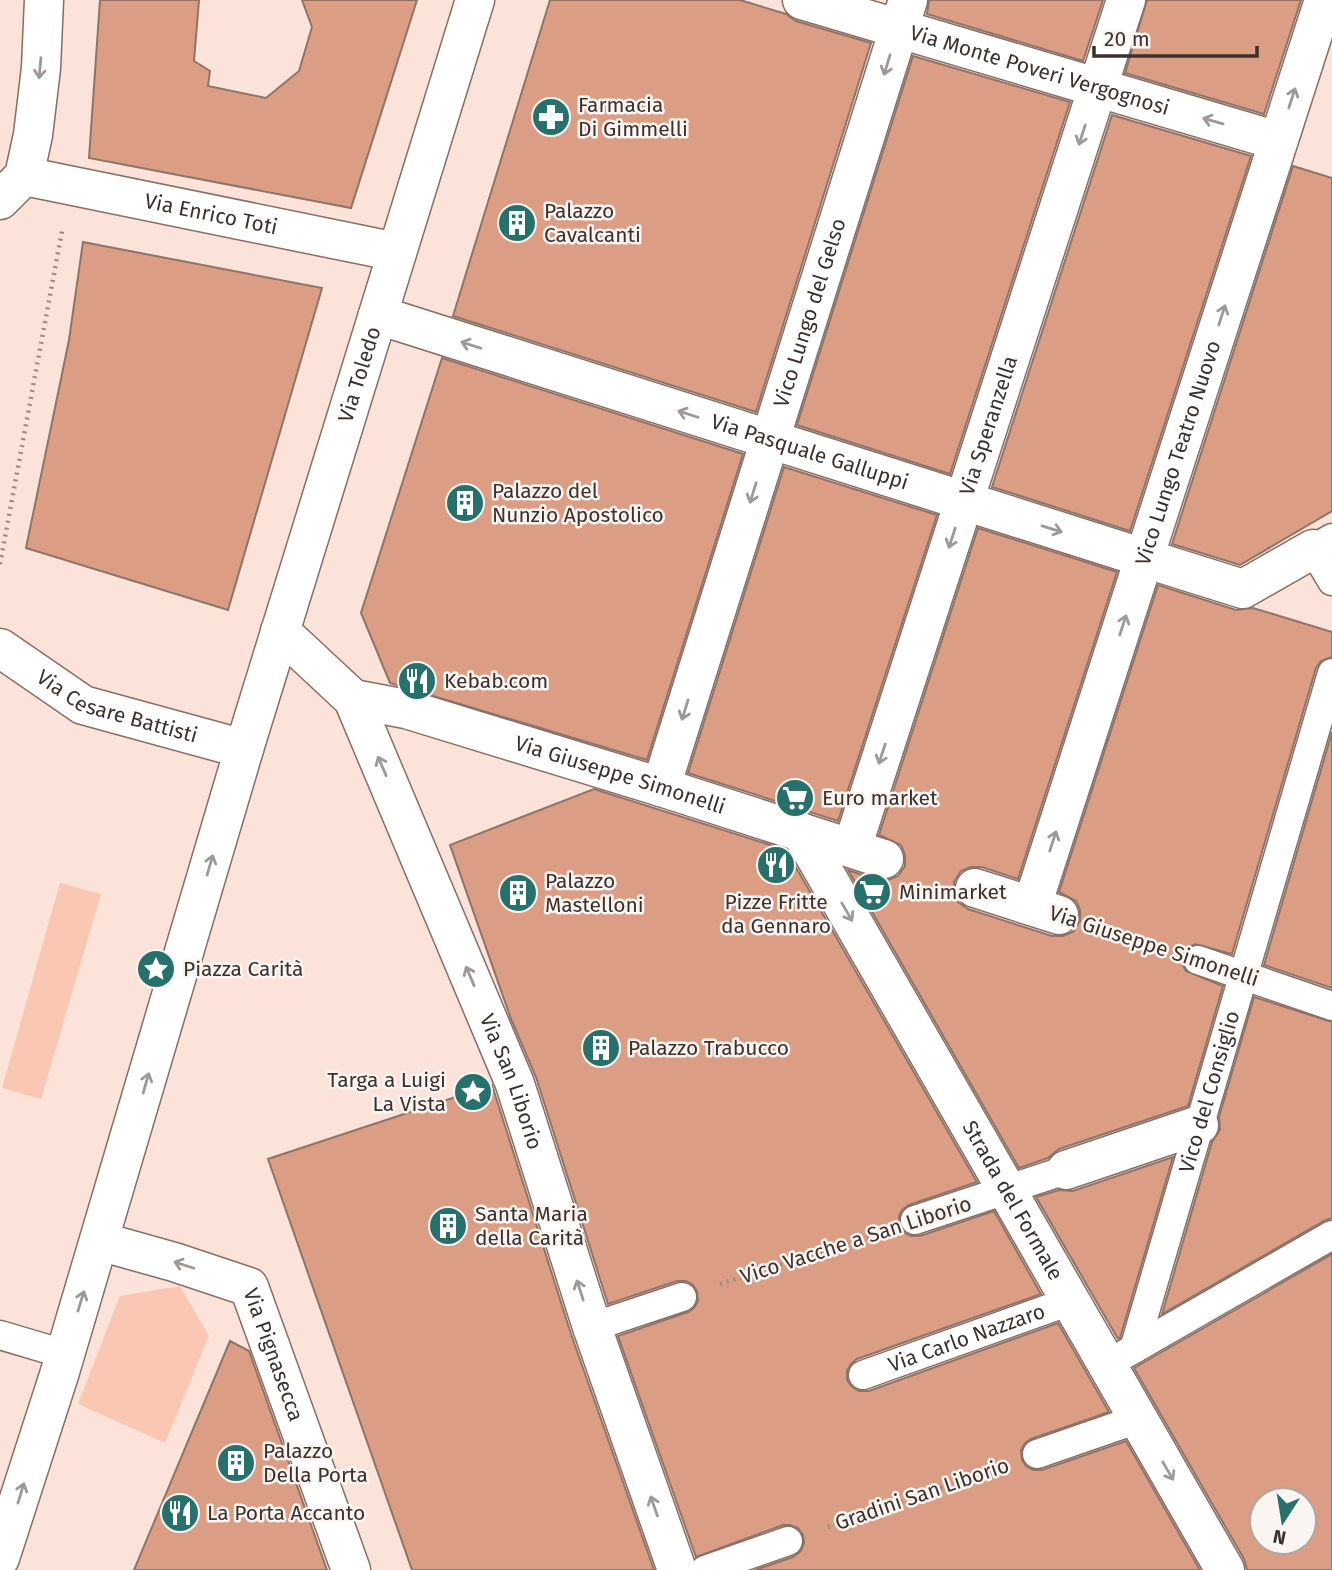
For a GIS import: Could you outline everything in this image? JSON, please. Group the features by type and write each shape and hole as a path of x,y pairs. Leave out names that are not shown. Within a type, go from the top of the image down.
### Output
{"street":[{"path":"12,188 33,135 41,68 44,0"},
{"name":"Via Toledo","path":"244,749 474,0"},
{"name":"Via Monte Poveri Vergognosi","path":"802,0 903,14 1097,87 1279,141"},
{"name":"Via Speranzella","path":"868,854 963,501 1126,0"},
{"name":"Vico Lungo Teatro Nuovo","path":"1046,911 1144,558 1324,0"},
{"name":"Vico Lungo del Gelso","path":"661,787 903,14"},
{"name":"Via Enrico Toti","path":"12,188 71,186 397,252"},
{"name":"Via Pasquale Galluppi","path":"378,315 1243,589 1325,556"},
{"name":"Via San Liborio","path":"280,631 353,699 515,1084 592,1327 677,1570"},
{"name":"Via Cesare Battisti","path":"0,648 83,705 244,749"},
{"name":"Via Giuseppe Simonelli","path":"353,699 406,709 868,854"},
{"path":"0,1558 99,1241 244,749"},
{"name":"Strada del Formale","path":"801,832 1070,1301 1121,1357 1138,1419 1225,1570"},
{"name":"Via Giuseppe Simonelli","path":"975,888 1046,911"},
{"name":"Vico Vacche a San Liborio","path":"1066,1170 1199,1125"},
{"name":"Via Pignasecca","path":"99,1241 249,1287 351,1570"}],"lane":[{"name":"Vico del Consiglio","path":"1121,1357 1199,1125 1332,673"},
{"name":"Via Giuseppe Simonelli","path":"1198,960 1332,1006"},
{"name":"Vico Vacche a San Liborio","path":"915,1220 1066,1170"},
{"path":"1121,1357 1332,1235"},
{"path":"592,1327 682,1297"},
{"name":"Via Carlo Nazzaro","path":"863,1375 1070,1301"},
{"path":"0,1335 64,1354"},
{"name":"Gradini San Liborio","path":"1037,1454 1138,1419"},
{"path":"705,1570 788,1541"}],"path":[{"path":"0,564 71,186"},
{"name":"Via Giuseppe Simonelli","path":"1046,911 1198,960"},
{"name":"Vico Vacche a San Liborio","path":"682,1297 915,1220"},
{"name":"Gradini San Liborio","path":"788,1541 1037,1454"}],"shaded area":[{"path":"60,883 101,894 41,1099 2,1088"},
{"path":"180,1286 209,1336 165,1443 78,1404 120,1296"}],"building":[{"path":"100,0 199,0 194,61 210,71 208,86 266,98 299,71 312,27 302,0 417,0 351,208 89,158"},
{"path":"550,0 740,0 786,14 796,21 871,43 756,412 453,316"},
{"path":"929,0 1103,0 1083,61 927,14"},
{"path":"1147,0 1301,0 1264,114 1125,73"},
{"path":"913,56 1070,102 950,474 797,425"},
{"path":"1112,115 1251,156 1130,531 992,487"},
{"path":"1293,166 1332,178 1332,511 1240,565 1172,544"},
{"path":"83,242 322,288 228,610 26,548 69,340"},
{"path":"442,358 743,454 647,760 390,683 361,613"},
{"path":"784,467 937,515 838,821 688,773"},
{"path":"978,528 1117,572 1018,879 982,867 971,867 961,871 954,882 958,902 968,909 1052,936 1073,932 1080,921 1080,910 1076,901 1059,892 1158,585 1236,610 1253,608 1332,632 1332,657 1321,661 1316,668 1232,954 1195,944 1187,948 1182,955 1182,964 1186,971 1223,986 1188,1106 1059,1149 1048,1158 1019,1168 848,870 877,880 888,880 898,876 905,866 901,845 879,835"},
{"path":"1332,732 1332,988 1264,965"},
{"path":"594,789 786,850 977,1182 909,1205 899,1216 900,1226 911,1236 920,1236 994,1211 1041,1294 857,1359 847,1371 847,1380 852,1387 859,1391 869,1391 1058,1323 1109,1412 1031,1439 1021,1450 1022,1460 1033,1470 1042,1470 1126,1441 1200,1570 755,1570 793,1557 801,1551 803,1535 798,1528 790,1525 783,1525 696,1557 618,1336 688,1312 698,1301 697,1291 686,1281 677,1281 608,1304 536,1077 511,1019 450,845"},
{"path":"1254,997 1332,1022 1332,1218 1162,1314 1212,1142 1220,1130 1219,1117"},
{"path":"492,1085 571,1334 654,1570 412,1570 268,1159"},
{"path":"1173,1157 1118,1339 1036,1197 1059,1190 1073,1191"},
{"path":"1332,1254 1332,1570 1247,1570 1244,1559 1134,1368"},
{"name":"Palazzo Della Porta","path":"230,1341 249,1351 327,1570 134,1570"}],"place":[{"name":"Farmacia Di Gimmelli","path":"551,117"},
{"name":"Palazzo Cavalcanti","path":"517,223"},
{"name":"Palazzo del Nunzio Apostolico","path":"465,503"},
{"name":"Kebab.com","path":"417,681"},
{"name":"Euro market","path":"795,798"},
{"name":"Pizze Fritte da Gennaro","path":"776,865"},
{"name":"Minimarket","path":"872,892"},
{"name":"Palazzo Mastelloni","path":"518,893"},
{"name":"Piazza Carità","path":"156,969"},
{"name":"Palazzo Trabucco","path":"601,1048"},
{"name":"Targa a Luigi La Vista","path":"473,1092"},
{"name":"Santa Maria della Carità","path":"448,1226"},
{"name":"Palazzo Della Porta","path":"236,1463"},
{"name":"La Porta Accanto","path":"180,1513"}]}
